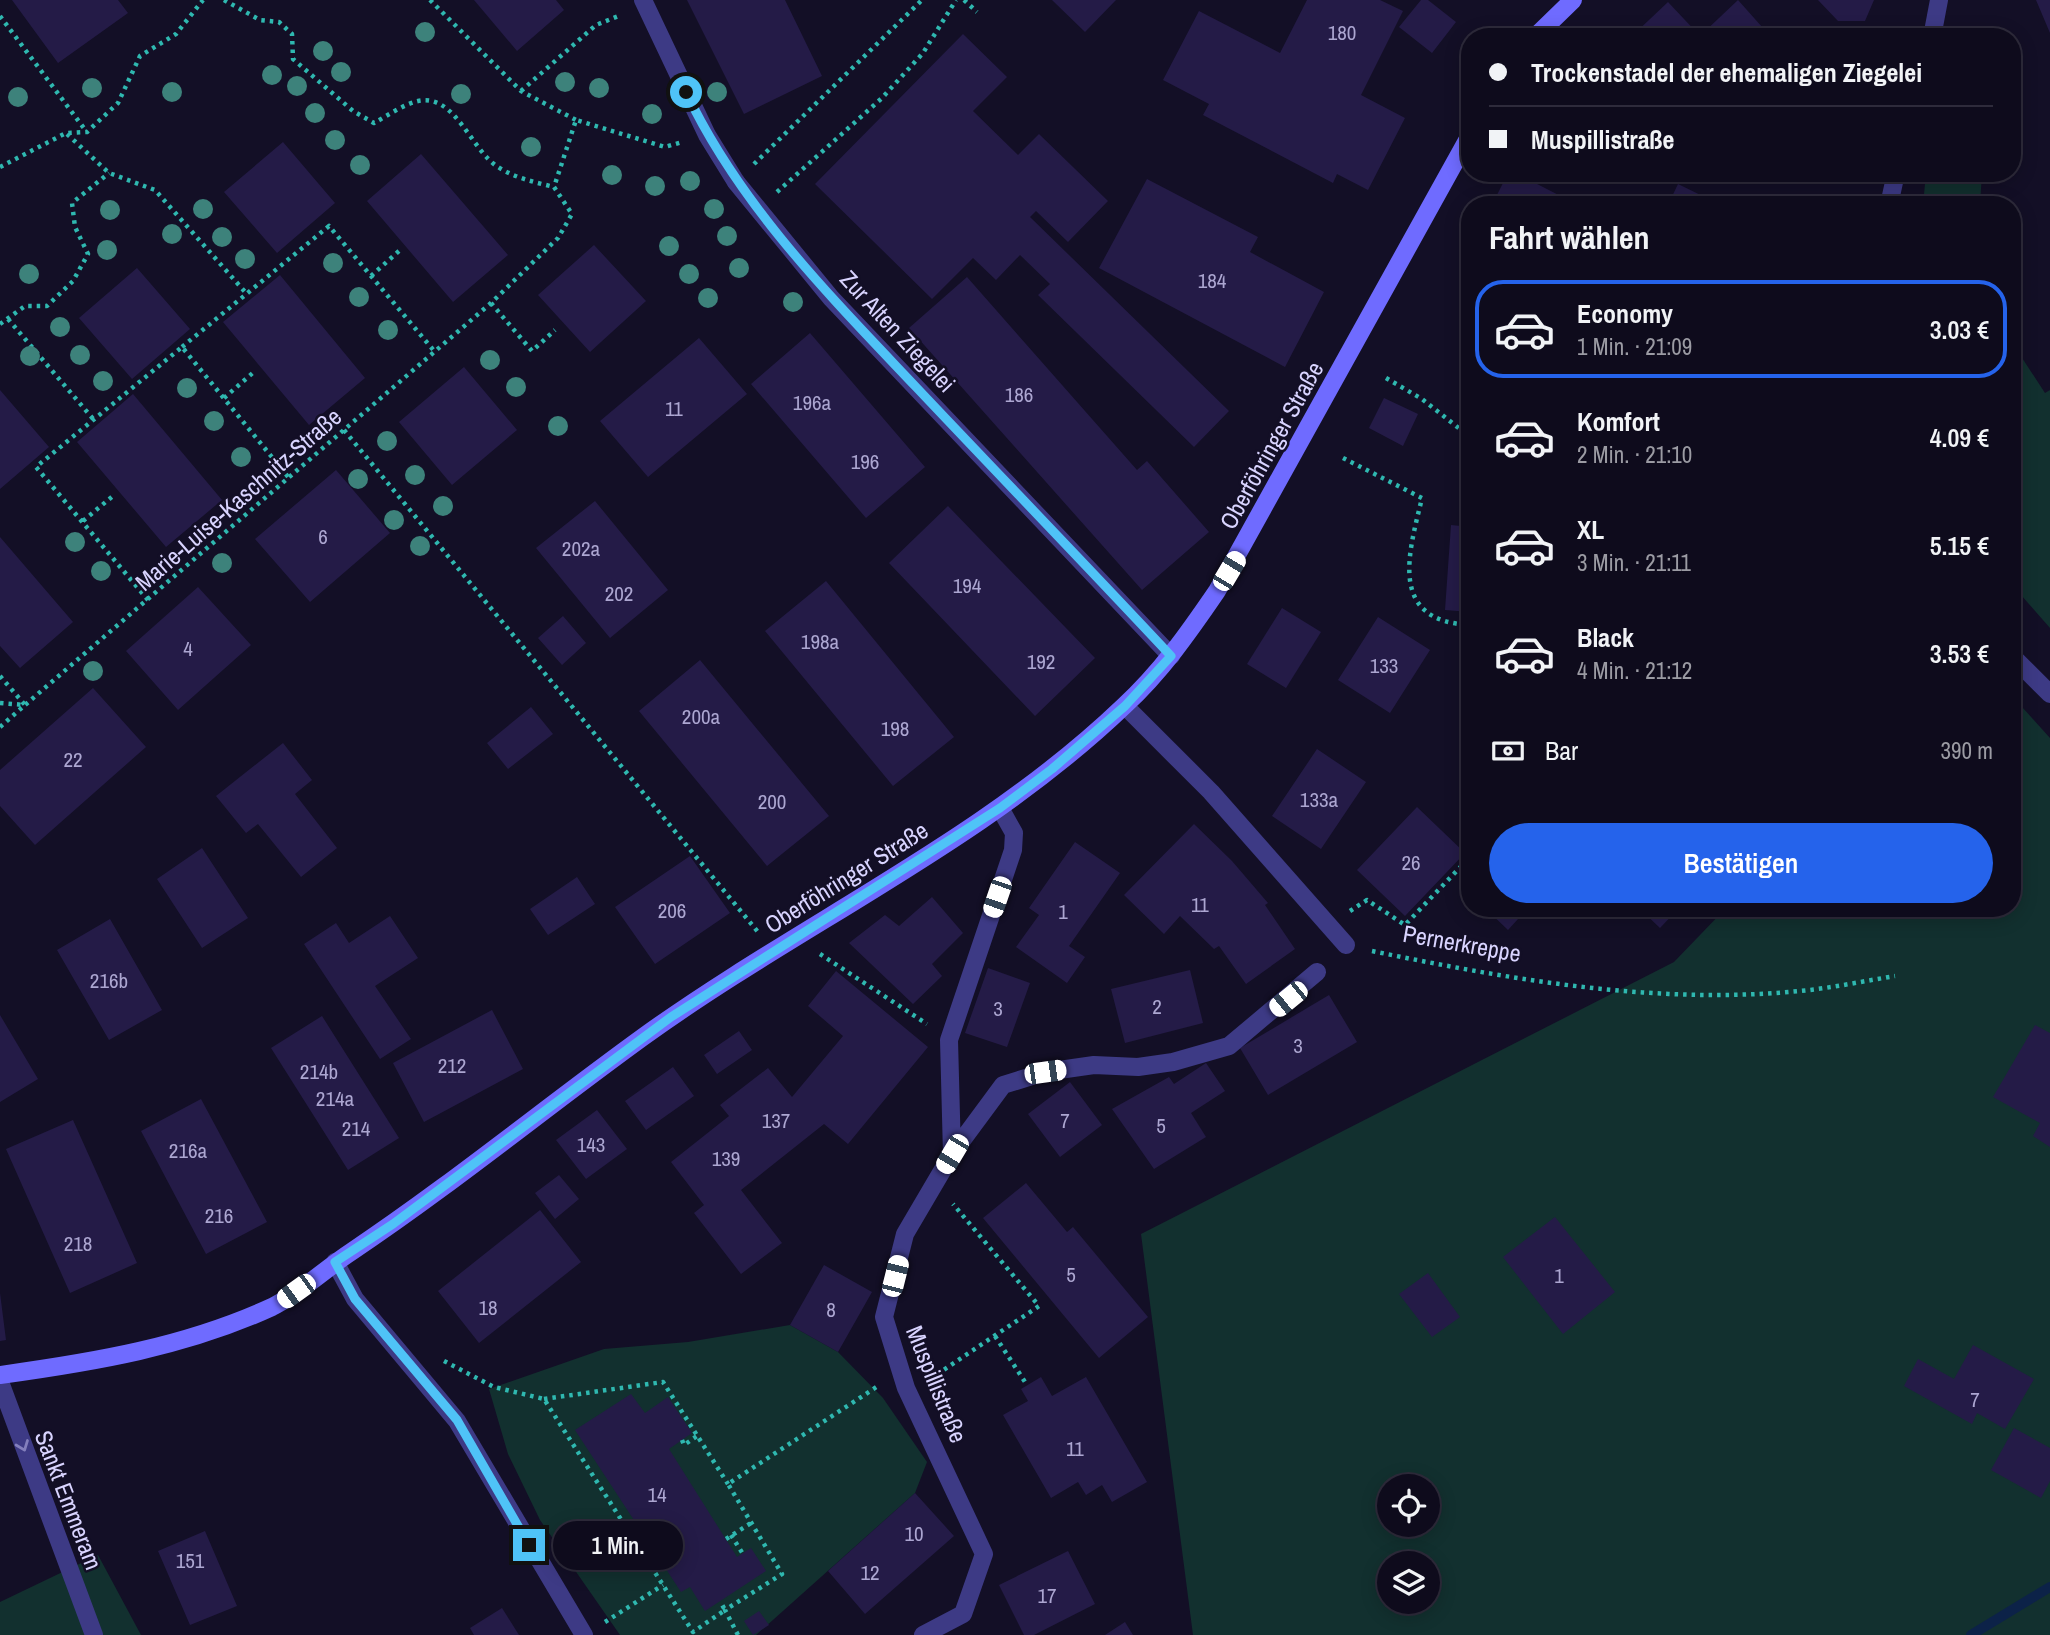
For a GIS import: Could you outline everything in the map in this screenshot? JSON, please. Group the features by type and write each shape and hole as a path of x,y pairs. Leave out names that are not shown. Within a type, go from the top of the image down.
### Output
{"main road":[{"path":"1544,28 1573,0"},
{"name":"Oberföhringer Straße","path":"0,1376 112,1358 208,1333 276,1305 393,1224 671,1017 1000,808 1052,769 1125,706 1171,656 1217,591 1264,513 1461,152"}],"street":[{"name":"Zur Alten Ziegelei","path":"643,0 707,135 736,182 831,298 1171,656"},
{"path":"1933,28 1938,0"},
{"path":"2021,665 2050,694"},
{"path":"1125,706 1211,792 1346,945"},
{"path":"952,1154 949,1040 1013,850 1014,833 1000,808"},
{"name":"Muspillistraße","path":"923,1635 963,1614 984,1554 909,1394 884,1317 905,1234 931,1189 952,1154 1003,1085 1057,1070 1094,1065 1138,1067 1173,1062 1229,1046 1317,972"},
{"path":"335,1262 355,1299 457,1420 584,1635"},
{"name":"Sankt Emmeram","path":"0,1382 94,1635"}],"path":[{"path":"0,167 66,133 87,132 118,103 140,56 176,34 203,0"},
{"path":"224,0 260,20 279,22 292,34 293,59 332,90 352,111 374,123 418,101 438,102 456,118 474,144 496,165 523,180 554,187 576,120"},
{"path":"430,0 521,91 576,120 665,147 707,135"},
{"path":"736,182 922,0"},
{"path":"758,209 882,99 923,53 956,0"},
{"path":"964,0 977,12"},
{"path":"0,16 87,132"},
{"path":"521,91 596,25"},
{"path":"66,133 109,173 155,190 246,293"},
{"path":"0,324 24,306 47,306 73,281 88,254 75,227 72,203 109,173"},
{"name":"Marie-Luise-Kaschnitz-Straße","path":"0,727 491,303 558,238 572,214 554,187"},
{"path":"148,600 36,467 329,226 435,352"},
{"path":"371,276 400,250"},
{"path":"491,303 532,351 555,330"},
{"path":"8,319 94,420"},
{"path":"181,347 289,478"},
{"path":"223,398 255,371"},
{"path":"1386,379 1422,399 1461,430"},
{"path":"344,430 774,952"},
{"path":"1343,458 1422,498 1408,558 1407,576 1411,592 1424,608 1441,620 1461,623"},
{"path":"82,521 114,495"},
{"path":"0,677 25,705"},
{"path":"0,703 25,705"},
{"path":"1329,925 1367,900 1405,925 1461,866"},
{"path":"797,938 949,1040"},
{"name":"Pernerkreppe","path":"1346,945 1482,973 1592,989 1708,995 1801,991 1895,976"},
{"path":"909,1394 1039,1306 958,1208 931,1189"},
{"path":"995,1336 1027,1385"},
{"path":"495,1387 544,1399 663,1382 782,1574 693,1632 544,1399"},
{"path":"728,1483 873,1390"},
{"path":"682,1440 684,1445 697,1436"},
{"path":"726,1539 751,1523"},
{"path":"732,1535 743,1554"},
{"path":"607,1620 663,1585"},
{"path":"720,1601 738,1635"}],"green space":[{"path":"1925,182 1981,182 1981,196 1924,196"},
{"path":"2021,356 2045,393 2050,390 2050,628 2021,595"},
{"path":"2021,706 2050,738 2050,1635 1193,1635 1141,1234 1674,962 1717,917 2021,917"},
{"path":"790,1325 838,1352 883,1398 927,1462 915,1493 756,1635 620,1635 540,1520 508,1454 489,1389 604,1349 688,1342"},
{"path":"98,1555 141,1635 0,1635 0,1602"}],"building":[{"path":"12,0 118,0 128,13 58,63"},
{"path":"474,0 556,0 564,10 517,51"},
{"path":"687,0 785,0 822,76 744,114"},
{"path":"1052,0 1116,0 1085,32"},
{"path":"1307,0 1380,0 1403,11 1361,95 1405,118 1368,190 1337,174 1333,183 1203,115 1209,104 1163,80 1199,11 1280,53"},
{"path":"1421,0 1428,0 1456,22 1432,53 1399,27"},
{"path":"1738,0 1763,28 1708,28"},
{"path":"1818,0 1874,0 1865,21 1838,21"},
{"path":"2036,0 2050,0 2050,33"},
{"path":"1668,2 1692,28 1641,28"},
{"path":"963,34 1007,77 973,111 1018,155 1039,134 1108,201 1068,242 1036,211 1030,217 1229,411 1194,447 1038,295 1050,284 1020,255 996,280 973,258 932,299 815,184"},
{"path":"283,142 335,203 277,253 224,192"},
{"path":"421,154 508,255 453,302 367,201"},
{"path":"1147,179 1258,237 1250,252 1324,292 1285,367 1099,268"},
{"path":"1504,182 1533,182 1561,196 1496,196"},
{"path":"1678,184 1703,196 1672,196"},
{"path":"594,245 646,301 590,352 538,295"},
{"path":"137,268 190,329 132,379 79,318"},
{"path":"280,275 365,378 309,425 223,322"},
{"path":"967,277 1137,470 1147,461 1209,532 1142,590 909,328"},
{"path":"810,333 925,467 866,518 751,384"},
{"path":"699,338 747,394 648,477 600,421"},
{"path":"464,367 517,430 452,485 399,422"},
{"path":"0,390 49,447 0,489"},
{"path":"133,394 222,500 166,547 77,442"},
{"path":"1384,398 1418,414 1403,446 1369,428"},
{"path":"336,470 390,533 310,602 255,539"},
{"path":"595,501 668,590 610,638 536,548"},
{"path":"948,506 1095,658 1035,716 889,563"},
{"path":"1451,525 1461,526 1461,611 1445,610"},
{"path":"0,537 73,622 20,668 0,646"},
{"path":"826,581 954,737 893,786 765,631"},
{"path":"198,587 251,645 178,710 126,651"},
{"path":"1282,608 1321,632 1286,688 1247,664"},
{"path":"563,616 586,643 562,665 538,638"},
{"path":"1378,617 1430,650 1390,713 1338,680"},
{"path":"700,660 829,816 767,866 639,711"},
{"path":"93,688 146,747 35,845 0,806 0,770"},
{"path":"531,707 553,734 508,769 487,743"},
{"path":"283,743 312,780 295,794 337,848 301,877 258,824 246,833 216,796"},
{"path":"1317,749 1366,782 1321,849 1272,816"},
{"path":"1417,807 1461,849 1461,857 1405,916 1357,870"},
{"path":"1194,824 1232,861 1268,903 1265,905 1295,949 1246,984 1219,946 1214,949 1180,916 1164,934 1124,895"},
{"path":"1075,842 1120,873 1069,946 1085,957 1067,983 1016,947 1039,915 1029,908"},
{"path":"202,848 248,918 202,948 157,879"},
{"path":"690,856 730,913 655,964 615,907"},
{"path":"577,877 595,904 548,935 530,909"},
{"path":"932,897 963,933 932,964 942,976 913,1004 849,943 885,915 899,926"},
{"path":"390,916 418,958 375,986 411,1039 380,1059 304,944 336,923 349,943"},
{"path":"1494,917 1520,917 1508,930"},
{"path":"1648,917 1670,917 1660,928"},
{"path":"110,919 162,1010 109,1040 57,950"},
{"path":"988,968 1030,983 1007,1047 965,1033"},
{"path":"1190,970 1203,1023 1125,1043 1111,989"},
{"path":"836,971 928,1047 848,1144 824,1124 741,1190 782,1243 741,1274 694,1213 704,1205 671,1162 729,1116 720,1105 768,1068 792,1097 843,1036 808,1006"},
{"path":"1329,995 1357,1042 1268,1095 1240,1048"},
{"path":"492,1010 523,1069 424,1122 393,1063"},
{"path":"0,1015 38,1079 0,1102"},
{"path":"322,1016 399,1138 348,1170 271,1048"},
{"path":"2035,1025 2050,1033 2050,1147 2033,1136 2040,1123 1993,1097"},
{"path":"739,1031 752,1050 717,1074 704,1055"},
{"path":"1206,1063 1225,1091 1191,1113 1206,1137 1154,1169 1112,1109 1169,1077 1174,1084"},
{"path":"673,1067 694,1096 646,1130 625,1101"},
{"path":"1070,1082 1102,1125 1060,1157 1028,1114"},
{"path":"201,1099 267,1222 206,1254 141,1131"},
{"path":"597,1110 627,1149 586,1179 556,1140"},
{"path":"73,1120 137,1263 70,1293 6,1149"},
{"path":"559,1175 579,1199 555,1219 535,1193"},
{"path":"1026,1183 1067,1232 1073,1227 1148,1317 1099,1358 983,1218"},
{"path":"540,1210 581,1262 479,1343 438,1291"},
{"path":"1555,1217 1615,1292 1563,1334 1503,1257"},
{"path":"824,1265 872,1292 838,1352 790,1325"},
{"path":"1428,1273 1460,1317 1432,1337 1399,1294"},
{"path":"0,1293 6,1340 0,1341"},
{"path":"1973,1345 2034,1379 2005,1429 1977,1413 1972,1424 1904,1386 1918,1359 1954,1379"},
{"path":"1041,1377 1052,1396 1086,1377 1147,1482 1112,1502 1102,1485 1086,1495 1078,1482 1051,1498 1003,1415 1028,1401 1021,1389"},
{"path":"631,1394 645,1413 668,1397 692,1433 669,1449 737,1557 751,1548 766,1571 705,1611 690,1587 681,1592 575,1430"},
{"path":"2014,1428 2050,1448 2050,1481 2041,1498 1991,1470"},
{"path":"915,1493 954,1536 865,1614 828,1571"},
{"path":"205,1531 237,1606 190,1625 158,1551"},
{"path":"1068,1551 1095,1604 1034,1635 1024,1635 999,1585"},
{"path":"502,1608 519,1635 474,1635 470,1628"},
{"path":"759,1611 769,1625 753,1635 744,1621"},
{"path":"1125,1622 1133,1635 1105,1635"}],"waterway":[{"path":"1971,1635 2050,1587"}],"route":[{"path":"529,1545 457,1420 355,1299 335,1262 393,1224 573,1087 671,1017 1000,808 1052,769 1125,706 1171,656 831,298 736,182 707,135 686,92"}]}
